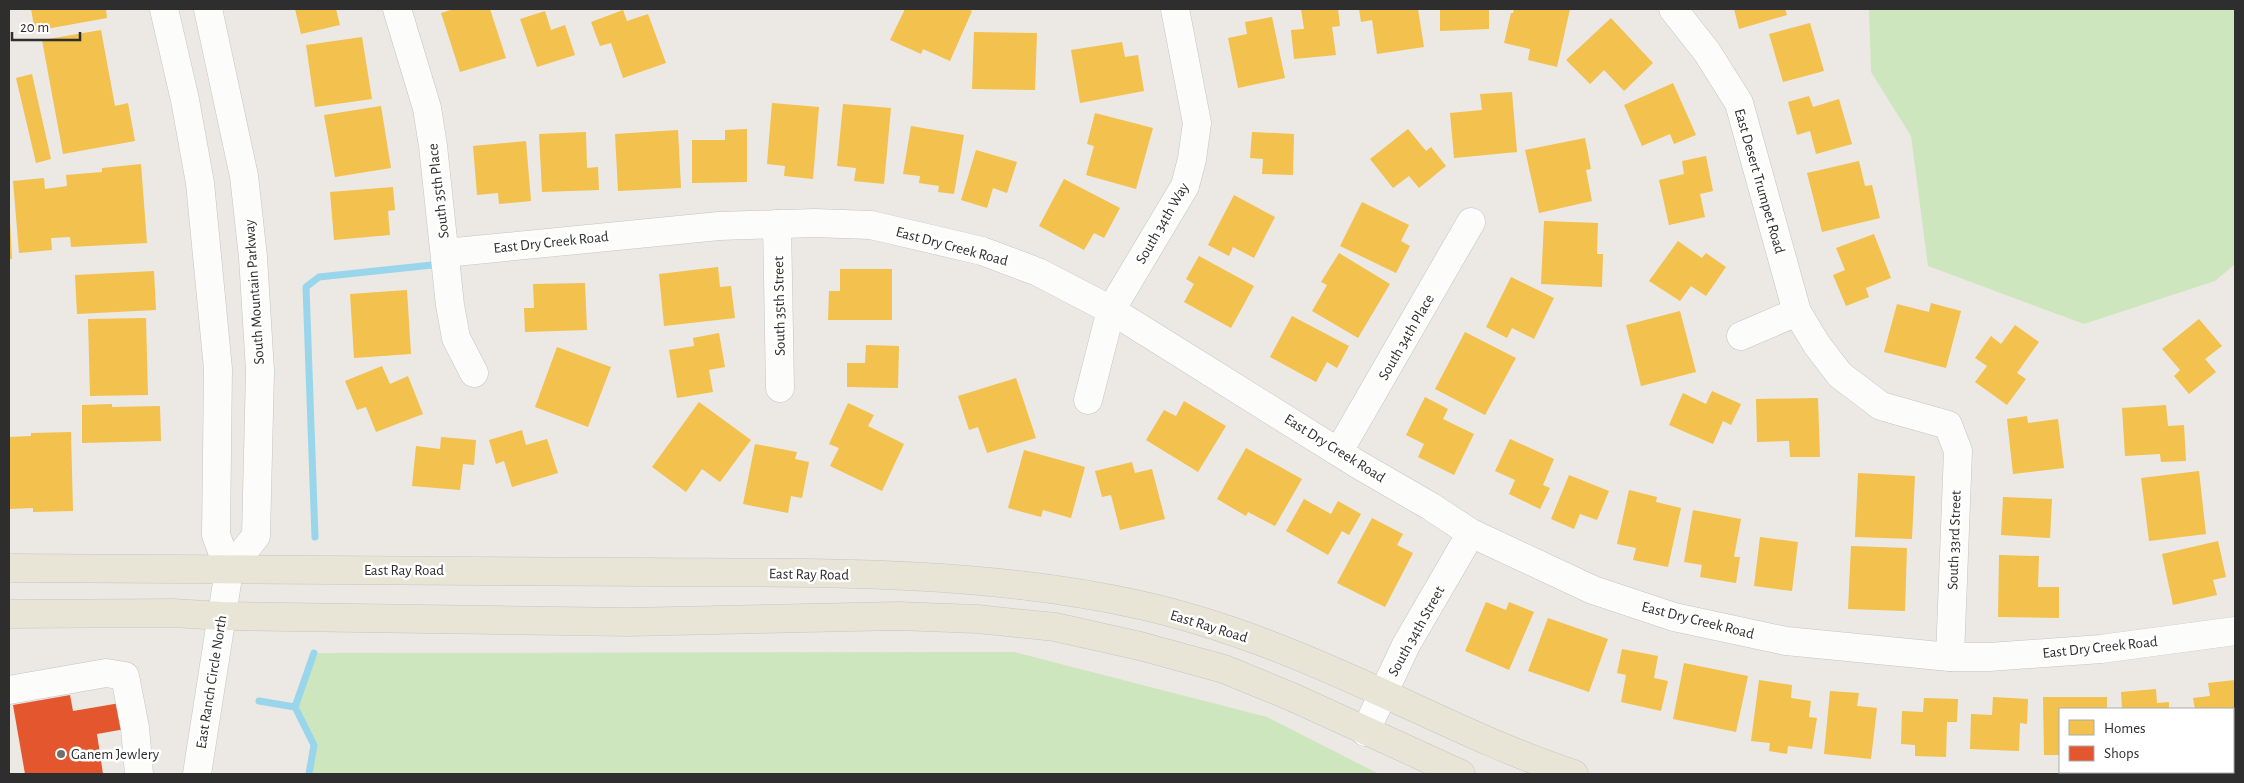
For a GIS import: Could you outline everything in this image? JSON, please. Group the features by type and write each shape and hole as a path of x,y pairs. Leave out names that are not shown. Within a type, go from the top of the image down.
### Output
{"main road":[{"name":"East Ray Road","path":"9,568 228,580 601,571 871,575 1054,589 1142,606 1229,630 1383,693 1494,744 1574,774"},
{"path":"9,614 173,613 222,616 628,622 898,616 977,619 1055,627 1140,646 1224,668 1461,774"}],"street":[{"path":"164,9 185,100 200,183 218,369 216,535 228,580"},
{"name":"South Mountain Parkway","path":"208,9 244,176 253,257 260,371 256,536 228,580"},
{"name":"South 35th Place","path":"397,9 427,108 450,305 456,338 474,373"},
{"name":"South 34th Way","path":"1088,400 1111,310 1185,186 1192,159 1197,123 1175,9"},
{"name":"East Desert Trumpet Road","path":"1673,9 1707,52 1739,103 1798,312 1817,345 1840,375 1881,406 1948,425"},
{"name":"South 34th Place","path":"1339,451 1471,222"},
{"name":"East Dry Creek Road","path":"445,253 719,226 777,224 871,226 982,251 1038,272 1111,310 1494,546 1593,590 1674,617 1786,640 1950,656 1989,657 2101,649 2235,631"},
{"name":"South 35th Street","path":"777,224 780,388"},
{"path":"1741,336 1798,312"},
{"name":"South 33rd Street","path":"1948,425 1958,451 1950,656"},
{"name":"South 34th Street","path":"1365,732 1406,645 1471,533"},
{"name":"East Ranch Circle North","path":"197,774 228,580"},
{"path":"9,690 106,673 126,676 135,728 139,774"}],"green space":[{"path":"1869,9 2235,9 2235,264 2215,281 2084,324 1928,266 1911,136 1871,72"},
{"path":"1014,652 1267,717 1379,774 309,774 314,745 295,707 318,653"}],"building: Homes":[{"path":"31,9 106,9 107,18 35,31"},
{"path":"295,9 336,9 340,25 301,34"},
{"path":"454,9 490,9 506,58 460,72 441,13"},
{"path":"905,9 967,9 972,11 950,61 923,49 921,54 890,40"},
{"path":"1301,9 1338,9 1340,26 1332,27 1336,55 1294,59 1291,30 1304,29"},
{"path":"1359,9 1418,9 1424,47 1377,54 1372,20 1361,22"},
{"path":"1440,9 1489,9 1489,29 1440,31"},
{"path":"1514,9 1570,9 1557,67 1528,60 1530,49 1504,43 1511,13 1513,13"},
{"path":"1734,9 1785,9 1787,15 1739,29"},
{"path":"623,10 627,21 648,14 666,63 623,78 611,43 600,46 591,22"},
{"path":"545,11 551,30 565,25 575,55 537,67 520,19"},
{"path":"1272,17 1285,78 1238,88 1228,38 1247,34 1245,22"},
{"path":"1611,18 1653,63 1624,91 1604,70 1590,84 1566,60"},
{"path":"1810,23 1824,71 1783,82 1769,34"},
{"path":"101,30 115,106 128,103 135,141 63,154 42,40"},
{"path":"974,32 1037,33 1035,90 972,89"},
{"path":"362,37 372,99 315,107 306,45"},
{"path":"1122,42 1125,57 1138,55 1144,91 1080,103 1071,50"},
{"path":"32,74 51,159 36,163 16,78"},
{"path":"1673,83 1696,135 1674,144 1670,134 1642,146 1624,105"},
{"path":"1512,92 1517,152 1454,158 1450,113 1482,110 1480,94"},
{"path":"1809,96 1813,107 1839,99 1852,144 1816,154 1810,131 1797,135 1788,102"},
{"path":"772,103 819,107 813,179 784,176 785,166 767,164"},
{"path":"843,104 891,108 884,184 854,181 856,168 837,166"},
{"path":"381,106 391,168 335,177 324,115"},
{"path":"1095,113 1153,128 1136,189 1086,175 1094,146 1087,144"},
{"path":"911,126 964,135 954,194 938,192 939,186 919,183 920,176 903,174"},
{"path":"747,129 747,182 692,183 692,140 725,140 725,130"},
{"path":"1408,129 1426,151 1431,147 1446,166 1419,188 1409,176 1393,188 1370,159"},
{"path":"678,130 681,188 618,191 615,134"},
{"path":"586,132 587,168 598,167 599,190 542,192 539,134"},
{"path":"1252,132 1294,134 1293,175 1262,174 1263,159 1250,158"},
{"path":"1585,138 1591,169 1586,170 1592,201 1539,213 1525,150"},
{"path":"526,141 531,201 499,204 498,193 477,195 473,146"},
{"path":"976,150 1017,162 1007,193 993,188 987,208 961,200"},
{"path":"1706,156 1713,191 1700,194 1705,217 1669,225 1659,180 1684,174 1682,161"},
{"path":"1859,161 1865,186 1872,185 1880,218 1822,232 1807,173"},
{"path":"141,164 147,243 71,247 70,237 51,238 52,250 19,253 13,181 44,178 45,189 67,186 66,175 102,172 102,168"},
{"path":"1064,179 1120,208 1104,238 1094,233 1084,250 1039,226"},
{"path":"393,187 395,210 388,211 390,235 334,240 330,192"},
{"path":"1234,195 1275,217 1254,258 1233,247 1229,256 1208,245"},
{"path":"1362,202 1409,225 1401,241 1410,246 1396,273 1340,246"},
{"path":"10,220 12,259 9,259"},
{"path":"1544,221 1598,223 1597,254 1603,254 1602,287 1541,284"},
{"path":"1874,234 1891,278 1866,288 1869,297 1846,306 1833,275 1845,270 1836,248"},
{"path":"1678,241 1702,258 1706,253 1726,267 1706,296 1691,286 1680,301 1649,281"},
{"path":"1339,253 1390,284 1358,338 1312,311 1327,285 1321,282"},
{"path":"1199,256 1254,286 1231,328 1184,302 1194,284 1186,279"},
{"path":"718,267 720,287 731,286 735,318 664,326 659,274"},
{"path":"840,269 892,269 892,320 828,320 829,291 840,291"},
{"path":"154,271 156,310 77,314 75,275"},
{"path":"1511,277 1554,298 1534,339 1512,328 1507,338 1486,327"},
{"path":"585,283 587,330 525,332 524,308 534,308 533,284"},
{"path":"407,290 411,354 354,358 350,294"},
{"path":"1931,303 1961,311 1946,368 1884,352 1897,304 1929,312"},
{"path":"1680,311 1696,372 1641,386 1626,325"},
{"path":"1292,316 1349,346 1337,368 1327,362 1316,382 1270,357"},
{"path":"146,318 148,395 90,396 88,319"},
{"path":"2199,319 2222,346 2205,359 2216,372 2189,394 2174,376 2180,370 2162,349"},
{"path":"2015,325 2039,342 2017,373 2026,379 2007,405 1975,382 1987,366 1975,358 1991,336 2001,344"},
{"path":"1465,332 1516,358 1485,415 1435,389"},
{"path":"719,333 725,367 709,370 713,392 677,398 669,350 694,346 693,338"},
{"path":"866,345 899,346 898,388 847,387 847,363 865,363"},
{"path":"557,347 611,367 588,427 535,407"},
{"path":"382,366 390,384 408,376 423,414 376,432 366,407 357,410 345,381"},
{"path":"1016,378 1036,438 987,453 978,427 969,430 958,396"},
{"path":"1712,391 1741,404 1731,425 1723,421 1713,444 1669,425 1683,393 1706,404"},
{"path":"1425,397 1448,409 1443,419 1474,434 1454,475 1418,457 1424,444 1406,435"},
{"path":"1818,398 1820,457 1790,457 1789,441 1757,442 1756,399"},
{"path":"1184,401 1226,426 1198,472 1146,440 1164,410 1176,416"},
{"path":"699,402 751,440 720,482 702,469 686,492 652,467"},
{"path":"848,403 874,415 868,426 904,444 882,491 830,466 839,448 829,444"},
{"path":"112,404 112,407 160,406 161,441 82,443 82,405"},
{"path":"2166,405 2168,426 2184,425 2186,461 2161,462 2160,454 2125,456 2122,408"},
{"path":"2027,416 2028,423 2058,419 2064,468 2013,474 2007,419"},
{"path":"522,430 526,445 547,439 558,473 512,487 504,461 496,464 489,440"},
{"path":"71,432 73,511 33,512 33,508 9,509 9,437 31,436 31,433"},
{"path":"441,437 476,440 474,465 463,464 460,490 412,486 416,446 440,449"},
{"path":"1510,439 1554,459 1543,485 1550,488 1540,509 1509,494 1515,480 1495,471"},
{"path":"755,444 797,452 795,459 809,462 802,498 791,496 788,513 743,504"},
{"path":"1246,448 1302,479 1275,526 1248,512 1246,516 1217,499"},
{"path":"1024,450 1085,467 1071,518 1043,510 1041,517 1008,508"},
{"path":"1132,462 1135,473 1152,469 1165,519 1120,530 1111,495 1102,497 1095,471"},
{"path":"2199,471 2206,534 2149,541 2141,478"},
{"path":"1858,473 1915,476 1912,539 1855,537"},
{"path":"1569,475 1609,491 1597,520 1580,514 1574,529 1551,519"},
{"path":"1629,490 1657,497 1656,502 1681,508 1668,567 1633,560 1636,548 1617,544"},
{"path":"2003,497 2052,499 2050,538 2001,535"},
{"path":"1304,499 1331,514 1338,501 1361,514 1349,535 1342,531 1328,555 1286,531"},
{"path":"1693,510 1741,519 1734,557 1740,557 1736,583 1700,577 1702,565 1684,562"},
{"path":"1372,518 1403,534 1397,545 1413,553 1385,607 1337,583"},
{"path":"1760,537 1798,542 1792,591 1754,586"},
{"path":"2218,541 2226,577 2213,580 2217,595 2173,605 2162,554"},
{"path":"1851,546 1907,548 1905,611 1848,609"},
{"path":"1999,555 2039,556 2038,587 2059,587 2059,618 1998,617"},
{"path":"1486,602 1506,610 1509,602 1534,612 1509,670 1465,651"},
{"path":"1548,618 1608,639 1589,692 1528,671"},
{"path":"1622,649 1658,656 1654,678 1668,681 1661,711 1621,702 1626,675 1617,673"},
{"path":"1684,663 1748,676 1736,732 1673,719"},
{"path":"1759,680 1792,685 1791,698 1811,701 1809,717 1817,718 1812,749 1788,746 1787,754 1769,751 1770,743 1751,741"},
{"path":"2235,680 2235,742 2234,708 2195,708 2193,698 2210,696 2208,683"},
{"path":"2156,689 2157,703 2169,702 2169,708 2122,708 2121,692"},
{"path":"1830,691 1859,693 1857,706 1877,708 1871,759 1824,754"},
{"path":"1993,697 2028,699 2027,724 2020,723 2019,751 1970,749 1971,714 1992,715"},
{"path":"2043,697 2107,697 2107,708 2059,708 2059,755 2044,755"},
{"path":"1924,698 1958,699 1957,722 1947,722 1946,757 1915,756 1915,745 1901,744 1902,711 1923,712"}],"building: Shops":[{"name":"Ganem Jewlery","path":"70,695 73,711 126,702 131,728 97,734 103,774 25,774 13,705"}],"waterway":[{"path":"315,537 306,287 319,277 432,265"},
{"path":"309,774 314,745 295,707 314,653"},
{"path":"259,701 295,707"}],"place":[{"name":"Ganem Jewlery","path":"61,754"}]}
